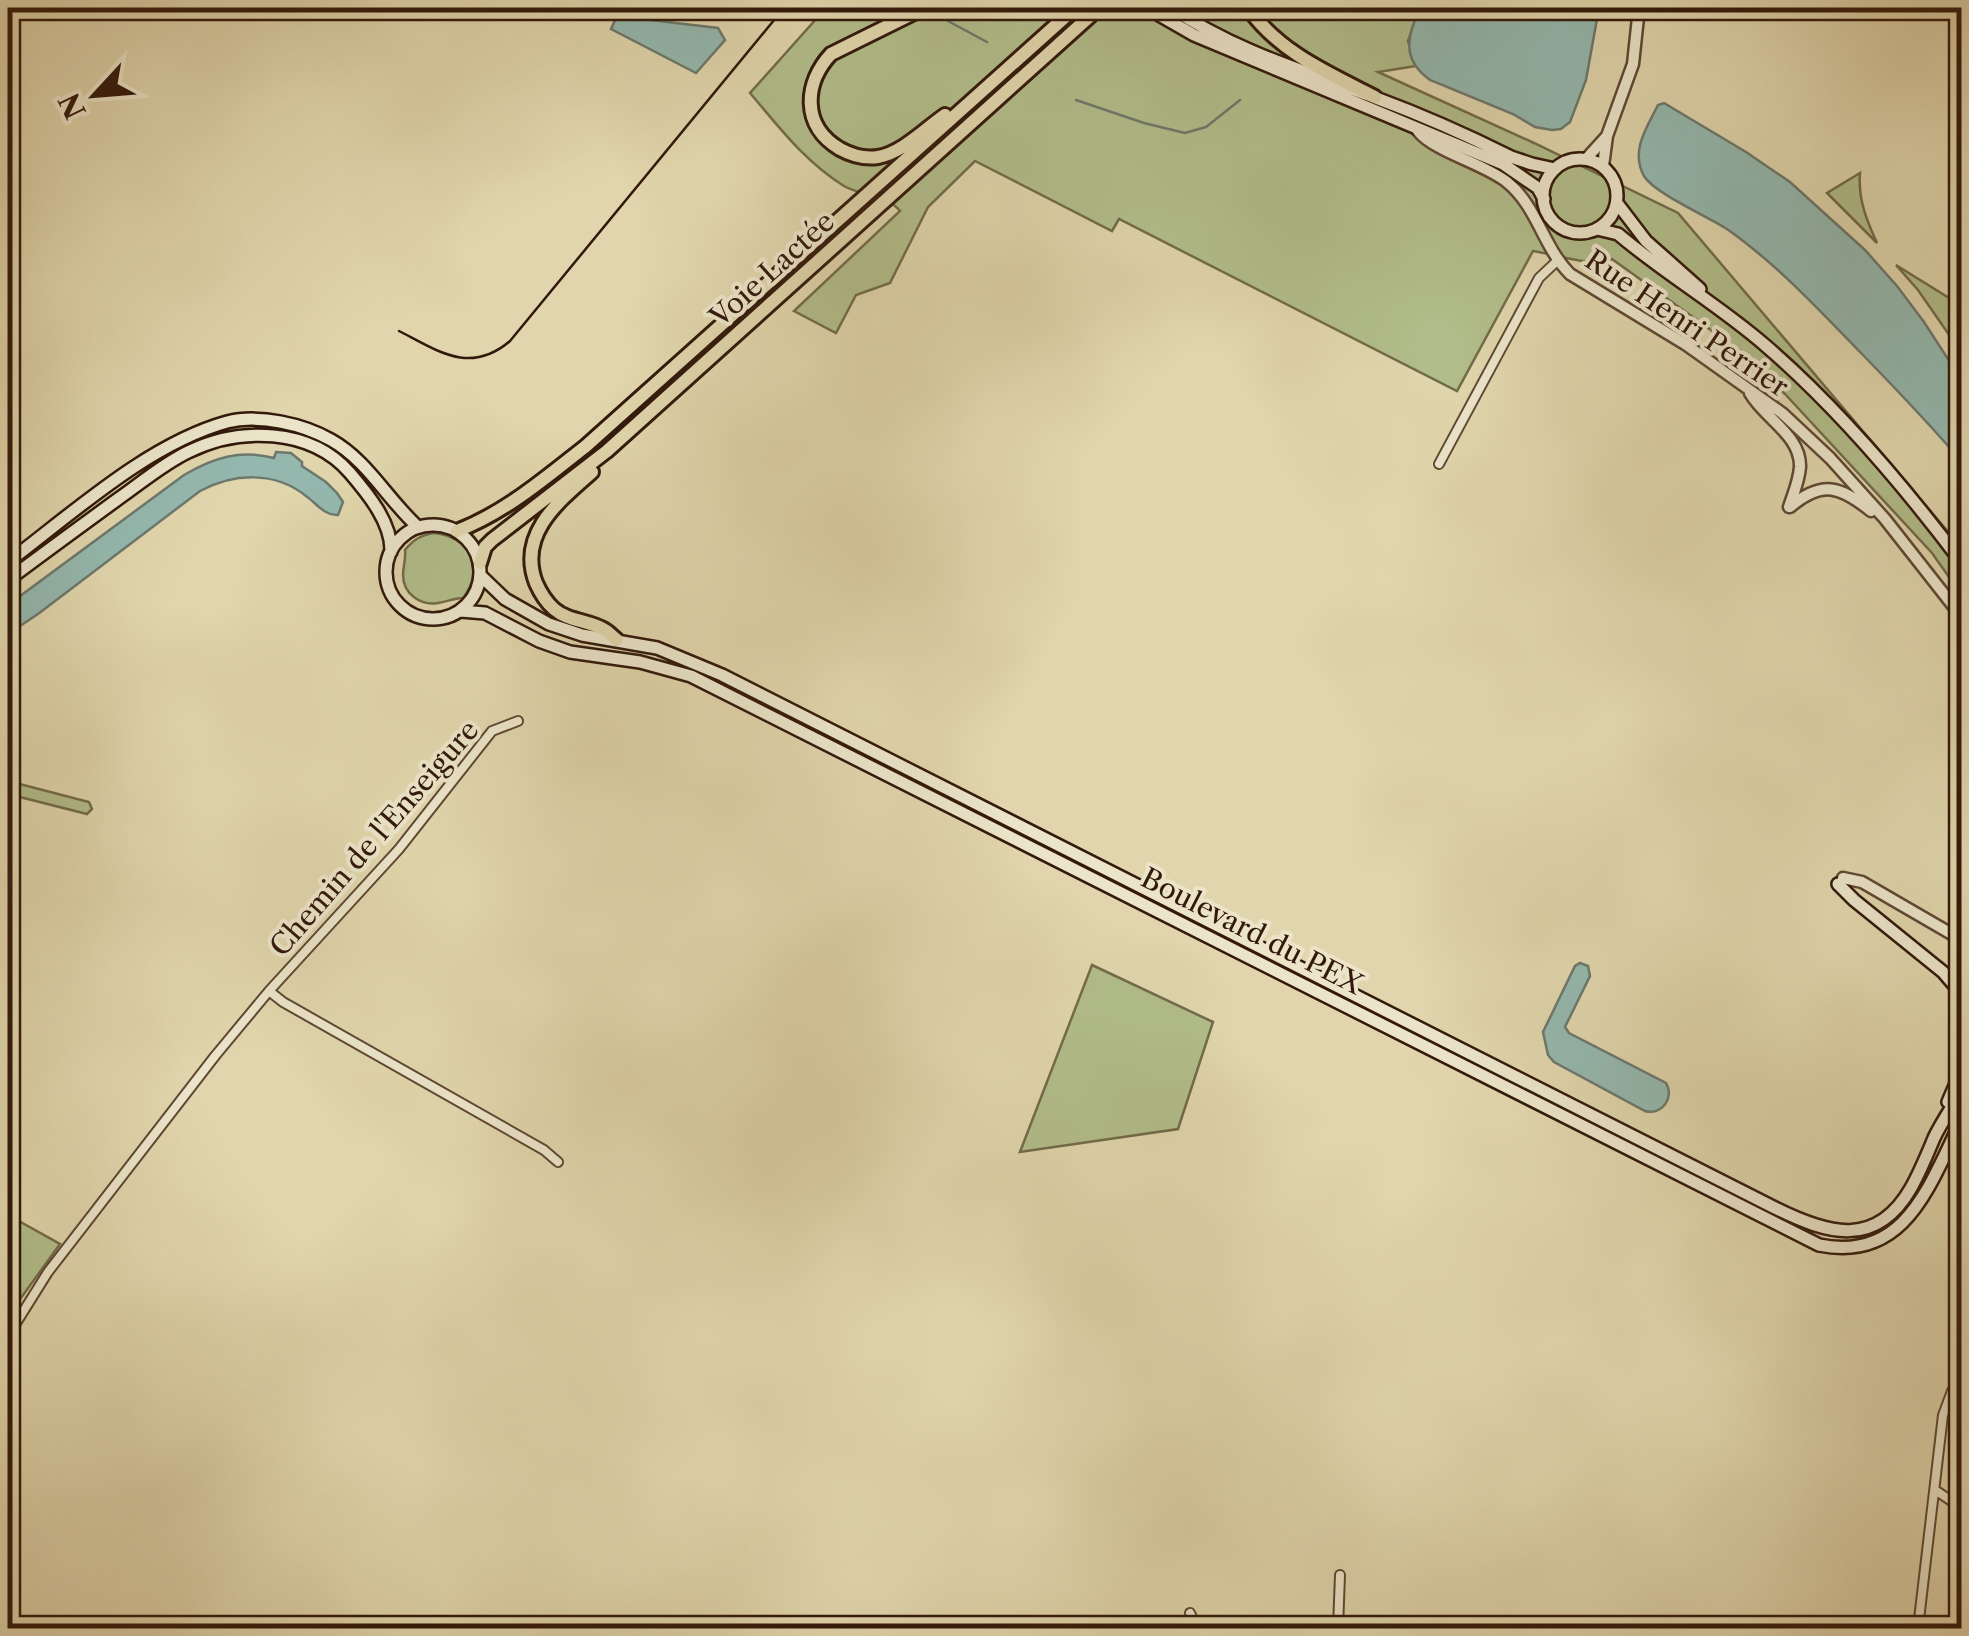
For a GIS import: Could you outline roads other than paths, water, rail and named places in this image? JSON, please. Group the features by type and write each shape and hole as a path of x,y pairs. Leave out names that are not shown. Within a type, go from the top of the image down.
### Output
{"highway":[{"path":"924,8 832,54 814,78 812,116 833,144 856,156 878,157 904,145 947,113 956,114"},
{"name":"Voie Lactée","path":"457,531 485,520 519,498 586,446 1075,8"},
{"name":"Voie Lactée","path":"480,569 485,547 492,540 607,452 1099,8"},
{"path":"1248,8 1281,44 1375,98"},
{"path":"616,640 604,629 573,620 554,609 539,590 531,554 536,532 548,514 618,450 659,405"}],"main road":[{"path":"1147,8 1194,35 1502,164 1538,188 1547,211 1563,228 1574,232 1597,229 1611,217 1617,189 1602,166 1575,159 1555,169 1548,178 1544,199"},
{"path":"1172,8 1219,36 1511,156 1555,169"},
{"path":"1617,203 1646,242 1778,358 1862,442 1962,563"},
{"path":"1597,229 1618,234 1731,319"},
{"path":"8,562 145,458 181,439 230,421 270,420 333,441 354,457 418,528"},
{"path":"8,580 156,472 189,452 235,436 273,434 324,451 341,463 363,488 386,526 391,539 386,572 388,586 405,610 418,617 447,617 461,611 478,589 480,569 475,550 457,531 431,525 418,528 406,533 390,552"},
{"name":"Boulevard du PEX","path":"480,569 505,599 526,613 582,635 658,648 722,675 1802,1222 1841,1232 1862,1229 1884,1218 1911,1188 1962,1090"},
{"name":"Boulevard du PEX","path":"461,611 485,613 539,642 570,652 640,662 690,676 1820,1246 1862,1246 1901,1226 1917,1207 1962,1120"},
{"path":"1840,881 1854,900 1943,972 1962,1000"},
{"path":"1938,1132 1962,1068"}],"street":[{"path":"1602,166 1607,136 1634,64 1639,8"},
{"name":"Rue Henri Perrier","path":"1418,130 1424,138 1482,165 1516,190 1534,215 1557,261 1570,274 1685,344 1782,412 1830,458 1962,616"},
{"path":"1586,159 1607,136"},
{"path":"1439,464 1539,278 1557,261"},
{"path":"1748,390 1798,451 1800,465 1789,508 1814,491 1838,489 1899,537"},
{"name":"Chemin de l'Enseigure","path":"8,1336 48,1272 207,1065 399,849 492,731 518,721"},
{"path":"1840,881 1862,882 1962,940"},
{"name":"Chemin de l'Enseigure","path":"269,991 544,1150 558,1162"},
{"path":"1918,1628 1943,1415 1962,1378"},
{"path":"1935,1490 1962,1508"},
{"path":"1338,1628 1340,1575"},
{"path":"1190,1613 1196,1628"},
{"path":"20,1628 121,1623 164,1628"}],"water":[{"path":"1420,8 1599,8 1586,80 1570,122 1561,129 1535,127 1430,80 1414,64 1409,47"},
{"path":"617,16 718,28 725,40 696,73 611,29"},
{"path":"1664,103 1790,182 1865,250 1897,286 1961,379 1961,461 1781,273 1727,229 1669,197 1644,176 1639,148 1658,105"},
{"path":"276,452 291,453 337,493 343,502 338,515 325,512 281,482 254,477 213,485 8,634 8,605 184,475 227,457 250,454 274,458"},
{"path":"1580,963 1588,966 1590,976 1565,1027 1569,1033 1666,1083 1668,1099 1657,1111 1645,1111 1554,1062 1548,1055 1543,1032"}],"waterway":[{"path":"944,13 948,21 987,42"},
{"path":"1076,100 1185,133 1206,127 1240,100"}],"tram line":[{"path":"399,331 441,352 468,358 481,357 510,341 784,8"}]}
